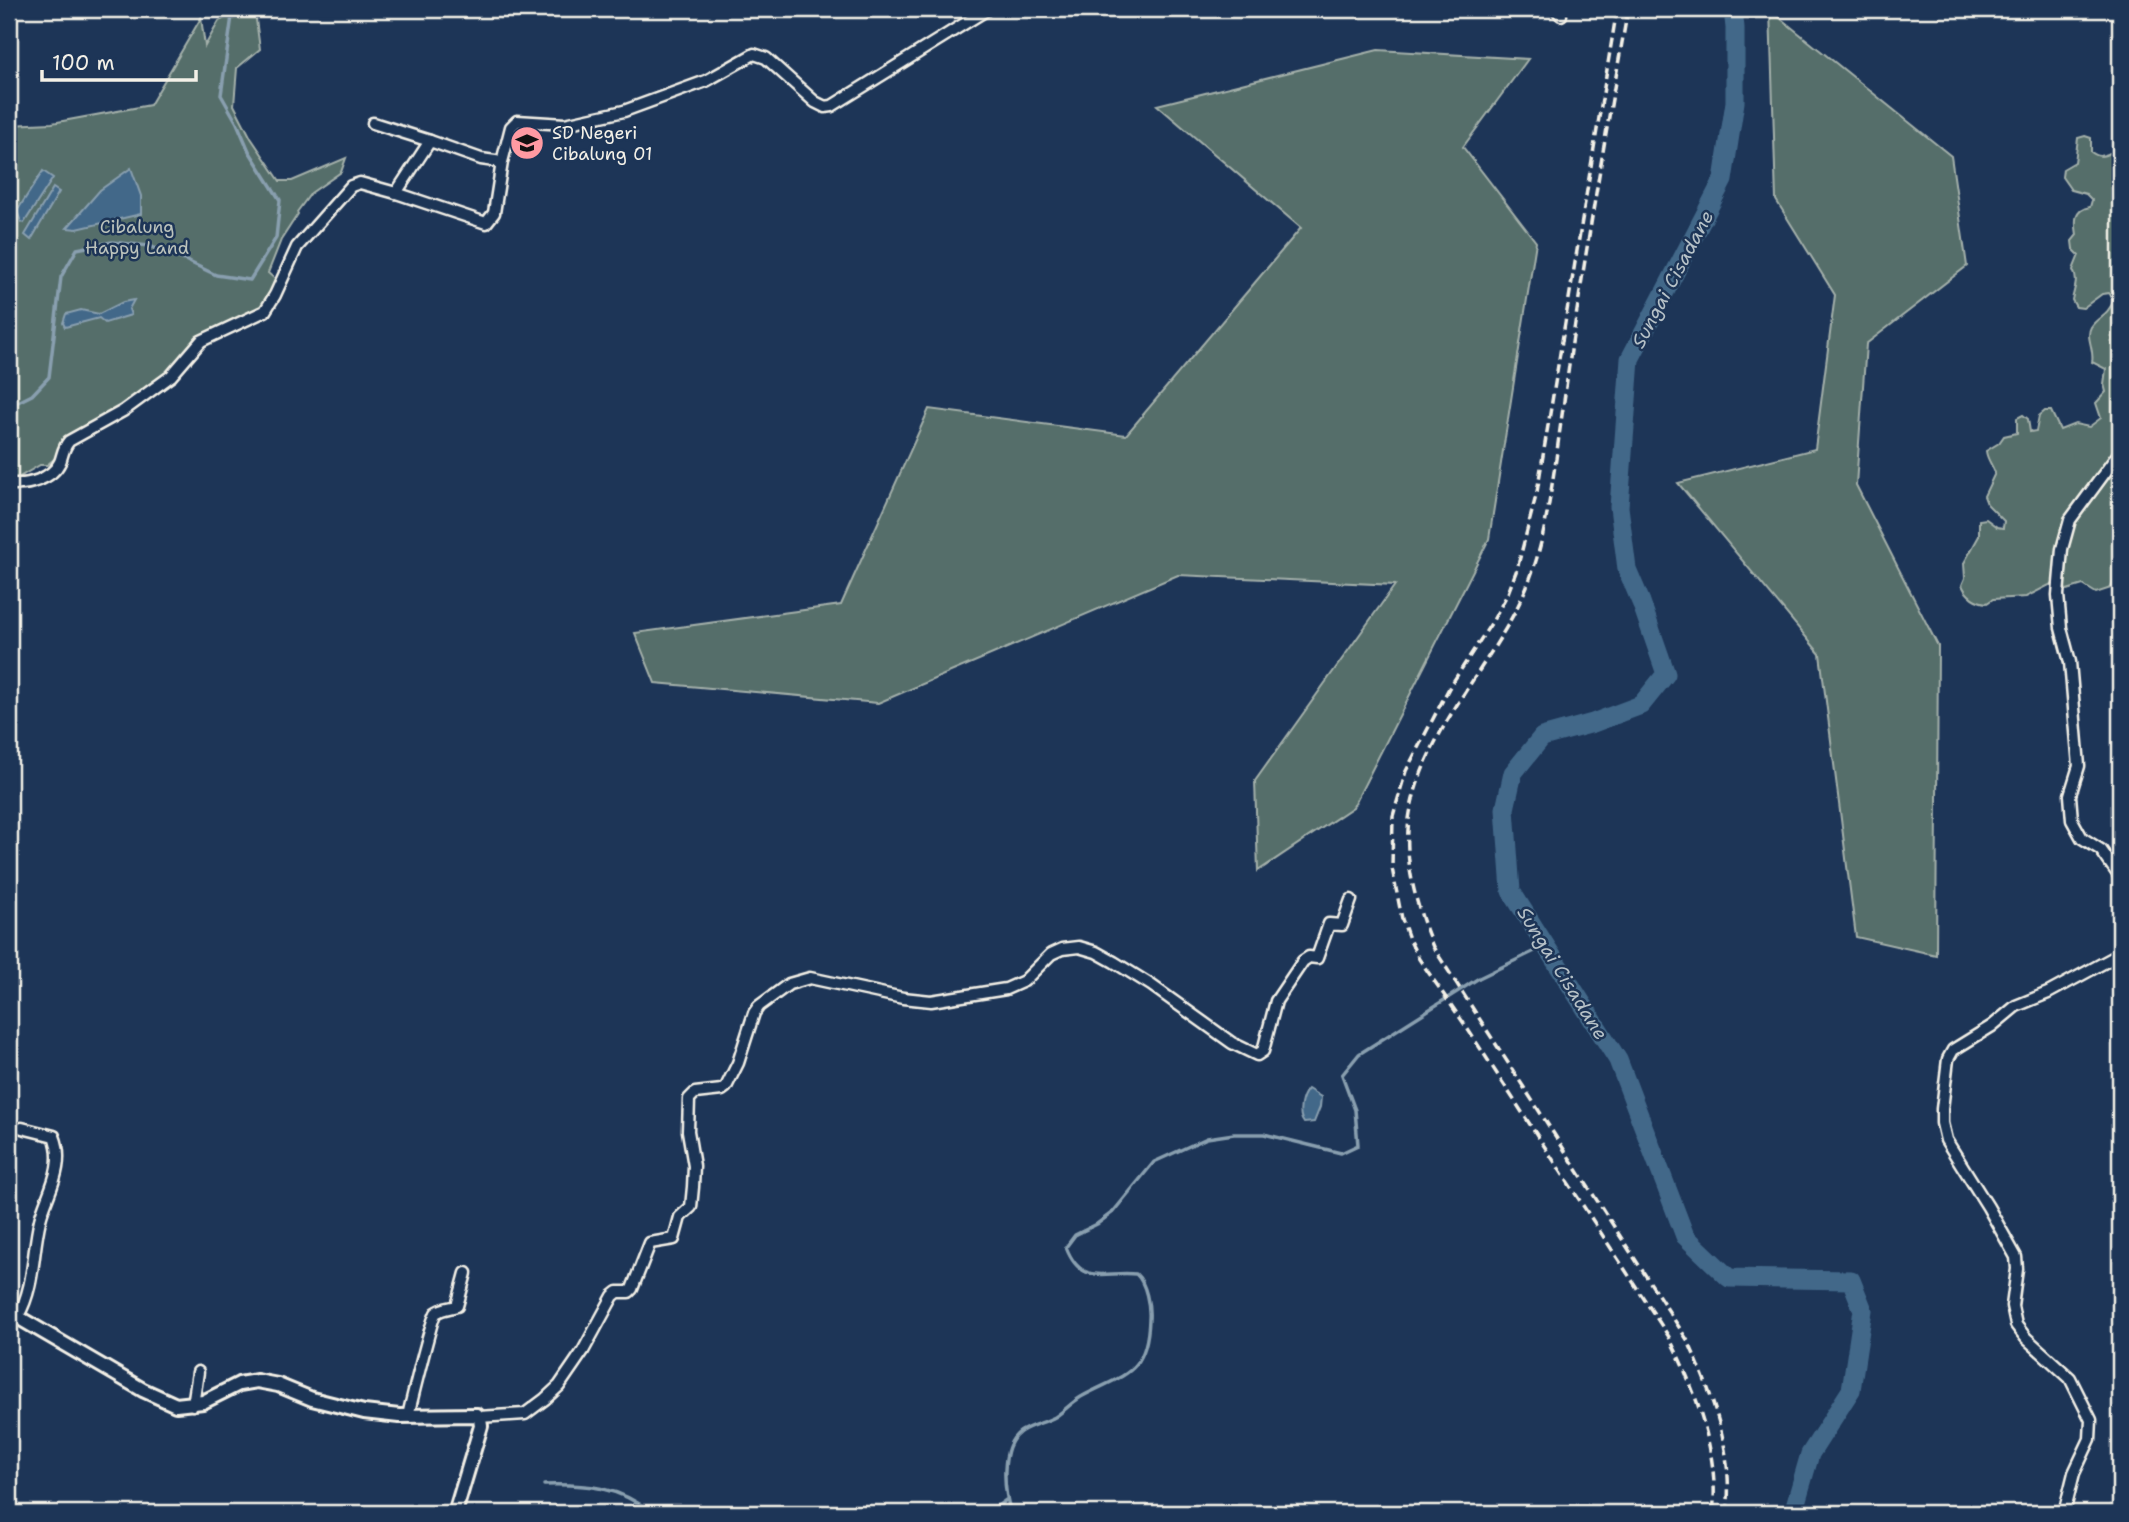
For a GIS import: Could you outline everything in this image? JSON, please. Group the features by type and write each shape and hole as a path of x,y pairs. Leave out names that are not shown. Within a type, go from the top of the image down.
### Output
{"street":[{"path":"9,483 27,484 52,472 69,441 123,411 171,376 201,341 265,311 297,247 353,184 360,183 396,193 486,223 494,213 502,162 512,127 517,121 565,124 624,111 696,85 754,54 766,58 815,102 825,107 832,106 988,9"},
{"path":"373,122 481,159 502,162"},
{"path":"396,193 430,141"},
{"path":"2120,452 2067,526 2058,596 2070,662 2079,766 2070,795 2072,820 2082,838 2101,850 2120,877"},
{"path":"22,1128 54,1136 58,1145 57,1168 39,1222 26,1303 13,1314 151,1394 176,1405 193,1405 215,1398 242,1383 257,1381 278,1385 312,1399 354,1410 408,1416 470,1414 479,1417 525,1414 559,1386 583,1351 613,1296 631,1291 647,1246 655,1241 674,1238 680,1217 691,1207 694,1187 694,1166 688,1131 689,1099 695,1093 726,1087 738,1063 754,1013 759,1006 789,984 810,978 919,1001 941,1000 1017,986 1051,954 1062,949 1079,947 1096,952 1123,968 1232,1043 1257,1055 1263,1051 1276,1001 1283,988 1303,961 1308,957 1317,958 1329,924 1342,925 1351,900"},
{"path":"2064,1513 2074,1473 2091,1439 2091,1420 2070,1378 2026,1338 2016,1325 2012,1306 2017,1269 2015,1257 1977,1188 1946,1140 1942,1109 1948,1059 1953,1050 1992,1026 2016,1006 2048,993 2120,954"},
{"path":"408,1416 432,1321 438,1311 457,1306 466,1273"},
{"path":"193,1405 198,1372"},
{"path":"455,1513 481,1426 479,1417"}],"green space":[{"name":"Cibalung Happy Land","path":"241,9 255,12 260,49 237,68 234,105 251,138 280,181 292,181 346,158 341,172 311,193 281,240 268,273 284,287 273,306 224,333 126,402 125,409 82,435 47,465 40,465 9,483 9,125 52,123 150,105 201,18 205,46 219,21"},
{"path":"1770,10 1951,156 1967,266 1866,344 1856,485 1938,646 1936,955 1856,937 1820,654 1678,483 1815,449 1835,295 1776,200"},
{"path":"1378,50 1528,59 1463,147 1536,242 1489,539 1353,807 1258,871 1255,781 1395,585 1178,575 878,703 655,683 635,633 841,605 929,409 1126,435 1301,228 1157,105"},
{"path":"2078,138 2091,138 2093,154 2100,156 2110,153 2120,157 2120,537 2113,547 2115,575 2111,588 2096,593 2083,585 2067,590 2053,583 2026,597 1993,599 1987,603 1972,598 1962,585 1965,578 1964,563 1979,536 1979,520 1986,519 2003,528 2004,521 1987,504 1984,496 1995,473 1986,451 1999,443 2004,436 2017,433 2017,418 2023,415 2028,419 2030,432 2036,431 2039,416 2045,411 2051,411 2060,430 2075,424 2089,427 2101,418 2096,403 2106,392 2106,369 2092,362 2089,331 2114,300 2109,293 2102,294 2083,308 2076,307 2072,300 2076,282 2073,270 2079,255 2073,249 2072,241 2077,235 2076,217 2090,207 2092,200 2086,194 2071,190 2062,177 2063,169 2075,162"}],"water":[{"path":"131,168 141,196 141,214 77,229 67,228 100,190"},
{"path":"43,171 53,178 24,223 21,222 17,211"},
{"path":"53,188 59,192 31,240 25,235"},
{"path":"134,300 129,309 131,315 105,323 99,318 65,327 63,323 66,314 81,310 99,314 123,302"},
{"path":"1308,1089 1321,1097 1320,1107 1314,1122 1304,1123 1301,1106"}],"waterway":[{"path":"9,402 14,404 32,395 49,377 61,277 77,249 112,242 149,246 216,275 250,280 276,238 280,200 249,151 221,95 233,9"},
{"name":"Sungai Cisadane","path":"1733,9 1735,102 1723,180 1630,359 1619,507 1627,569 1666,674 1641,705 1593,723 1542,737 1513,773 1505,809 1511,891 1618,1060 1685,1236 1729,1278 1851,1280 1863,1310 1851,1390 1810,1454 1793,1513"},
{"path":"1011,1513 1006,1494 1005,1470 1013,1439 1020,1432 1055,1417 1081,1397 1130,1371 1138,1363 1147,1338 1149,1308 1145,1289 1139,1278 1136,1274 1086,1272 1072,1259 1066,1247 1075,1235 1113,1212 1154,1162 1207,1138 1234,1134 1264,1134 1341,1153 1358,1145 1355,1110 1342,1075 1359,1054 1479,978 1545,946"},
{"path":"544,1485 601,1488 627,1497 652,1513"},
{"path":"988,1513 1006,1500"}],"railway":[{"path":"1617,9 1537,492 1517,569 1508,593 1449,688 1406,771 1393,816 1392,868 1402,919 1419,959 1669,1337 1688,1378 1709,1445 1713,1468 1713,1513"},
{"path":"1628,9 1572,343 1552,488 1540,545 1519,604 1448,719 1419,780 1410,813 1409,864 1416,898 1433,947 1688,1341 1720,1425 1727,1468 1727,1513"}],"place":[{"name":"SD Negeri Cibalung 01","path":"527,143"}]}
